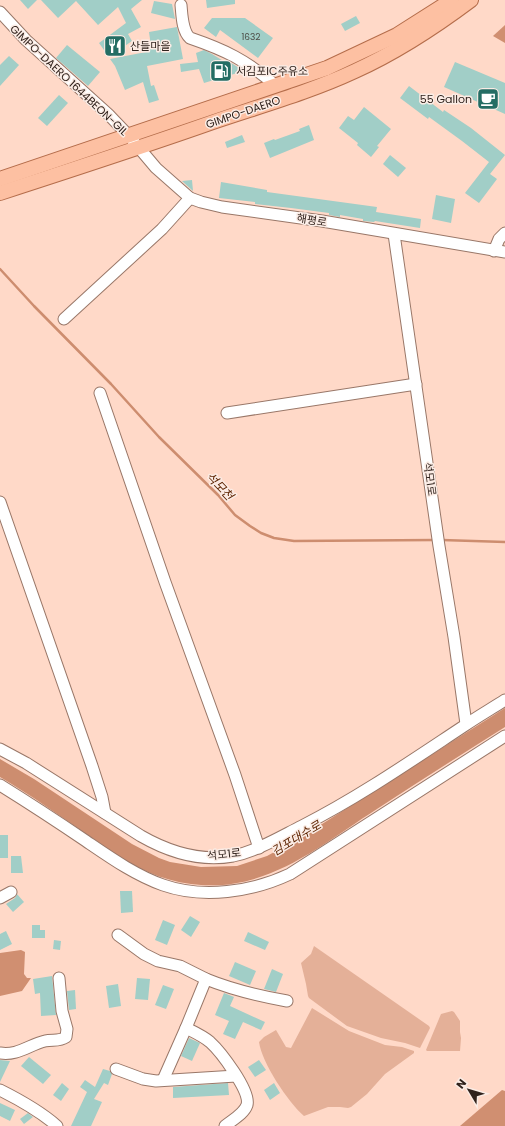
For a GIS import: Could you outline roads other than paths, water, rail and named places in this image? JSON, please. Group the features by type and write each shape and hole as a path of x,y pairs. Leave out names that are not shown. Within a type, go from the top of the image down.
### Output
{"main road":[{"name":"GIMPO-DAERO","path":"0,179 327,68 364,52 397,35 450,0"},
{"name":"GIMPO-DAERO","path":"0,193 139,148 324,84 355,71 419,37 471,0"},
{"path":"184,132 182,128 183,124 198,118 201,110"}],"lane":[{"path":"180,5 184,30 190,38 238,57 258,70 274,85"},
{"name":"GIMPO-DAERO 1644BEON-GIL","path":"0,12 26,40 108,114 139,148"},
{"name":"해평로","path":"139,148 156,168 190,198 210,204 322,221 505,252"},
{"path":"64,319 162,229 190,198"},
{"path":"494,250 499,239 505,233"},
{"name":"석모1로","path":"394,234 466,724"},
{"path":"227,413 416,384"},
{"path":"100,393 165,582 235,775 259,848"},
{"path":"0,502 96,779 105,813"},
{"name":"석모1로","path":"0,749 26,763 150,841 178,853 191,856 232,856 259,848 360,794 505,700"},
{"path":"0,785 119,863 162,884 175,888 201,891 240,890 265,884 290,874 505,736"},
{"path":"0,898 10,892"},
{"path":"118,935 135,949 152,958 180,966 227,988 287,1001"},
{"path":"0,1054 10,1054 41,1042 60,1040 66,1036 67,1029 62,1011 59,978"},
{"path":"163,1080 206,979"},
{"path":"186,1028 202,1036 209,1042 222,1056 243,1089 247,1102 244,1111 225,1126"},
{"path":"116,1069 143,1079 163,1080 236,1076"},
{"path":"0,1090 48,1118 57,1126"}],"waterway":[{"name":"석모천","path":"0,269 34,306 111,384 159,437 218,495 235,515 261,533 274,538 294,541 435,540"},
{"name":"석모천","path":"442,540 505,542"}],"place":[{"name":"산들마을","path":"115,46"},
{"name":"서김포IC주유소","path":"221,71"},
{"name":"55 Gallon","path":"488,99"}],"water label":[{"name":"김포대수로","path":"296,838"}]}
